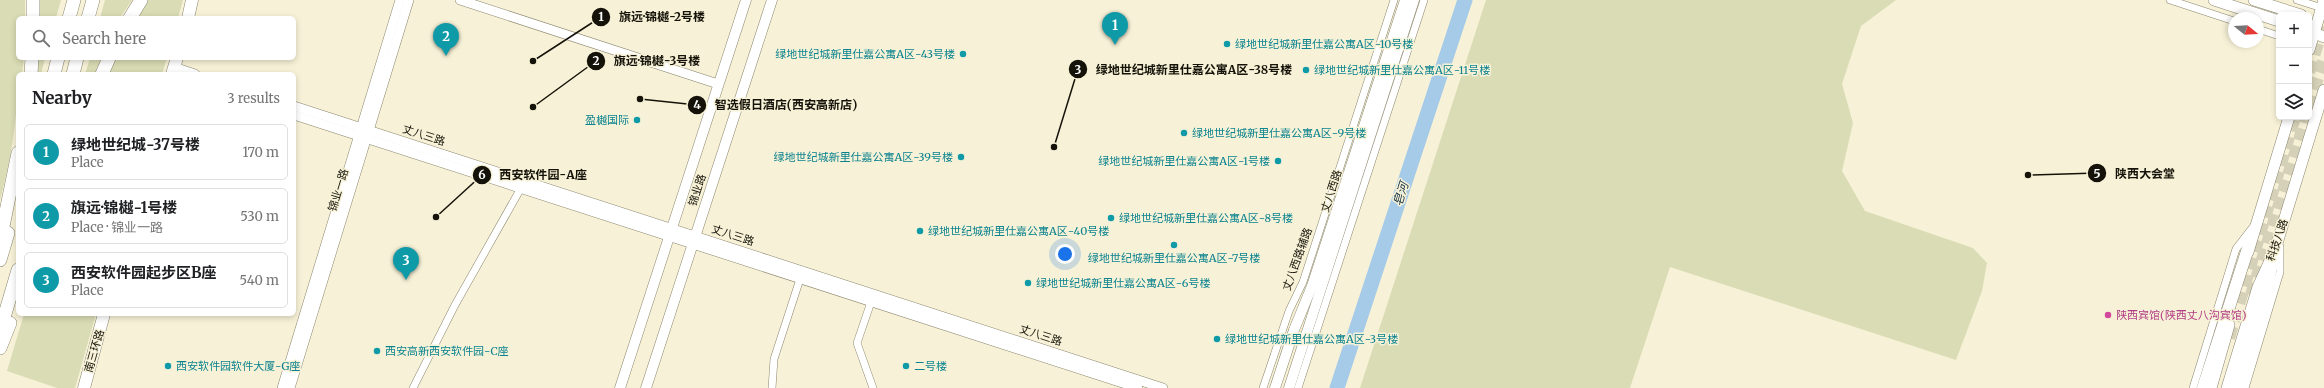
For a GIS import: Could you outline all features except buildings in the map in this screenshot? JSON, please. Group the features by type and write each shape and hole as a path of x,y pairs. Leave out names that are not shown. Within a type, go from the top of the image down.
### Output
{"highway":[{"path":"33,0 33,16"},
{"path":"70,16 74,0"},
{"path":"89,16 93,0"},
{"path":"131,16 141,0"},
{"path":"188,16 192,0"},
{"path":"31,72 32,60"},
{"path":"54,72 58,60"},
{"path":"74,72 76,60"},
{"path":"103,72 108,60"},
{"path":"0,241 16,163"},
{"path":"0,260 16,205"},
{"path":"2203,388 2249,245"},
{"path":"2236,388 2266,291 2274,250"},
{"path":"0,331 16,277"},
{"path":"0,348 16,305"},
{"name":"南三环路","path":"84,388 103,316"}],"main road":[{"name":"锦业路","path":"620,388 746,0"},
{"name":"锦业路","path":"646,388 772,0"},
{"name":"丈八西路","path":"1275,388 1294,330 1312,286 1405,0"},
{"name":"丈八西路","path":"1289,388 1414,0"},
{"path":"2214,0 2276,20"},
{"path":"2254,0 2292,12"},
{"path":"2316,34 2317,20 2323,4"},
{"name":"科技八路","path":"2227,388 2258,287 2280,233 2324,90"},
{"path":"2211,388 2242,279 2249,245 2287,120"}],"street":[{"name":"锦业一路","path":"290,388 400,0"},
{"name":"锦业一路","path":"282,388 363,133 409,0"},
{"path":"460,0 718,84"},
{"name":"丈八西路辅路","path":"1263,388 1289,311 1303,282 1394,0"},
{"path":"1298,388 1424,0"},
{"path":"2170,0 2228,19"},
{"path":"2297,0 2323,4"},
{"path":"2264,31 2276,35"},
{"path":"174,66 190,72"},
{"name":"丈八三路","path":"296,107 363,133 521,188 670,232"},
{"name":"丈八三路","path":"296,116 363,133 670,232 800,279 1138,388"},
{"path":"413,388 454,305 521,188"},
{"path":"2193,388 2236,249 2256,224"},
{"path":"2245,388 2280,272 2280,233"},
{"name":"丈八三路","path":"693,240 1163,388"},
{"path":"772,388 774,358 800,279"},
{"path":"871,302 857,343 873,388"}],"green space":[{"path":"0,0 25,0 25,16 16,16 16,60 24,60 22,72 16,72 16,114 13,138 0,200"},
{"path":"36,0 61,0 57,16 36,16"},
{"path":"105,0 132,0 121,16 101,16"},
{"path":"147,0 183,0 179,16 137,16"},
{"path":"1486,0 1896,0 1861,26 1842,84 1853,123 1842,171 1865,211 1973,248 1987,263 1982,291 1956,360 1670,267 1630,388 1360,388"},
{"path":"35,60 44,60 42,72 33,72"},
{"path":"89,60 101,60 97,72 86,72"},
{"path":"114,60 166,60 163,72 109,72"},
{"path":"23,316 95,316 75,388 57,388 7,371"}],"waterway":[{"name":"皂河","path":"1337,388 1465,0"}],"tunnel":[{"path":"2312,62 2324,24"},
{"path":"2312,97 2324,58"},
{"path":"2229,338 2294,120"},
{"path":"2251,295 2305,120"}],"place":[{"name":"绿地世纪城新里仕嘉公寓A区-10号楼","path":"1227,44"},
{"name":"绿地世纪城-37号楼","path":"1115,45"},
{"name":"绿地世纪城新里仕嘉公寓A区-43号楼","path":"963,54"},
{"name":"旗远·锦樾-1号楼","path":"446,56"},
{"name":"旗远·锦樾-2号楼","path":"533,61"},
{"name":"绿地世纪城新里仕嘉公寓A区-11号楼","path":"1306,70"},
{"name":"智选假日酒店(西安高新店)","path":"640,99"},
{"name":"旗远·锦樾-3号楼","path":"533,107"},
{"name":"盈樾国际","path":"637,120"},
{"name":"绿地世纪城新里仕嘉公寓A区-9号楼","path":"1184,133"},
{"name":"绿地世纪城新里仕嘉公寓A区-38号楼","path":"1054,147"},
{"name":"绿地世纪城新里仕嘉公寓A区-39号楼","path":"961,157"},
{"name":"绿地世纪城新里仕嘉公寓A区-1号楼","path":"1278,161"},
{"name":"陕西大会堂","path":"2028,175"},
{"name":"西安软件园-A座","path":"436,217"},
{"name":"绿地世纪城新里仕嘉公寓A区-8号楼","path":"1111,218"},
{"name":"绿地世纪城新里仕嘉公寓A区-40号楼","path":"920,231"},
{"name":"绿地世纪城新里仕嘉公寓A区-7号楼","path":"1174,245"},
{"name":"西安软件园起步区B座","path":"406,280"},
{"name":"绿地世纪城新里仕嘉公寓A区-6号楼","path":"1028,283"},
{"name":"陕西宾馆(陕西丈八沟宾馆)","path":"2108,315"},
{"name":"绿地世纪城新里仕嘉公寓A区-3号楼","path":"1217,339"},
{"name":"西安高新西安软件园-C座","path":"377,351"},
{"name":"西安软件园软件大厦-G座","path":"168,366"},
{"name":"二号楼","path":"906,366"}]}
